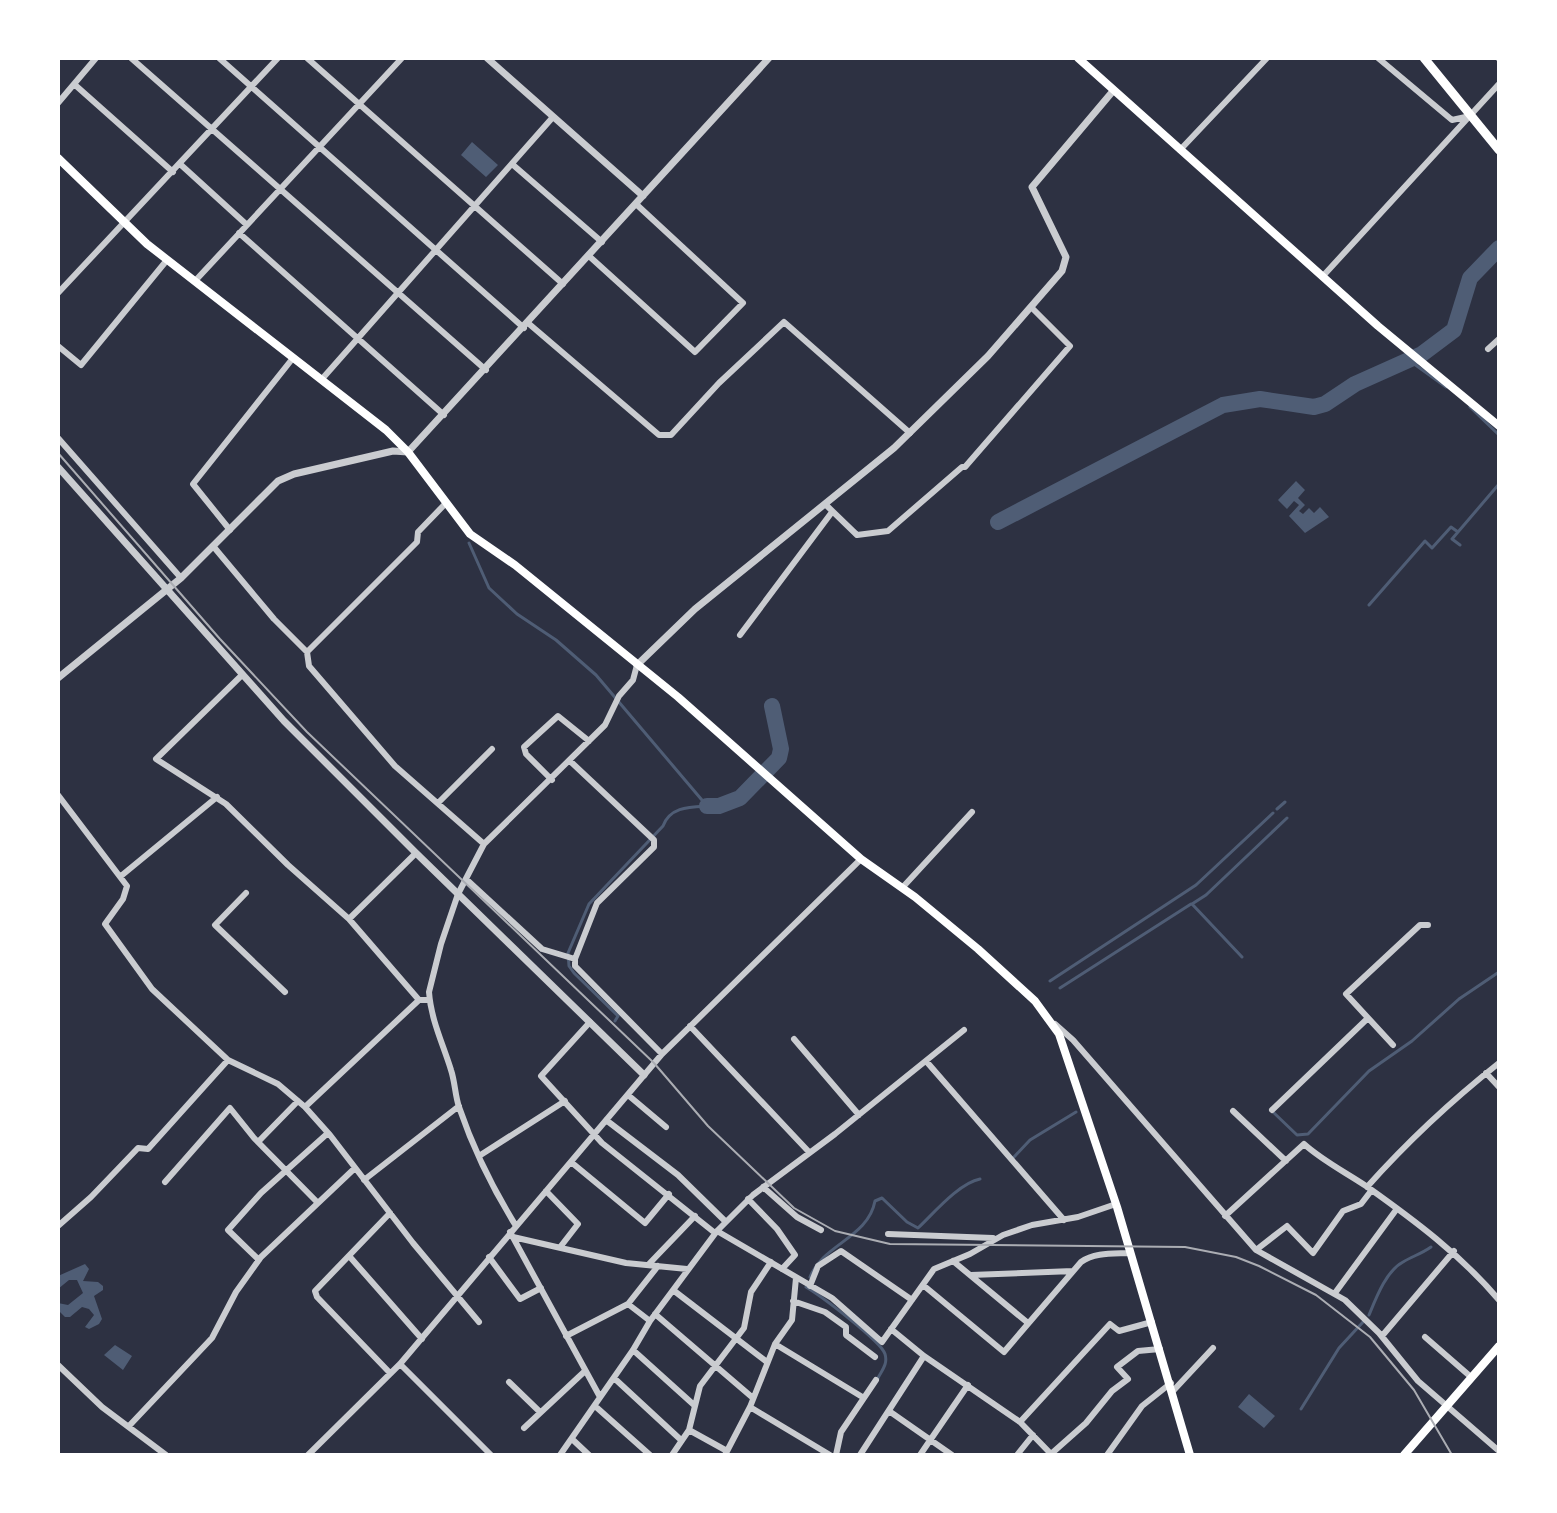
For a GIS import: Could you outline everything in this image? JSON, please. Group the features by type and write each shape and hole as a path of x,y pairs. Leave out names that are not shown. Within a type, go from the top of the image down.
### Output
{"main road":[{"path":"1078,58 1387,334 1456,387 1499,426"},
{"path":"1424,58 1499,150"},
{"path":"58,158 123,224 364,411 408,452 470,534 515,565 637,665 861,859 978,949 1035,1001 1059,1034 1116,1204 1190,1455"},
{"path":"1404,1455 1499,1346"}],"street":[{"path":"58,103 96,58"},
{"path":"131,58 486,370"},
{"path":"219,58 436,250 659,435 671,435 719,383 784,322 910,433"},
{"path":"58,293 278,58"},
{"path":"307,58 563,284"},
{"path":"487,58 643,196"},
{"path":"58,678 181,578 278,481 393,451 408,452 769,58"},
{"path":"1180,150 1267,58"},
{"path":"1378,58 1452,120 1470,116"},
{"path":"195,281 399,59"},
{"path":"74,84 173,172"},
{"path":"1323,276 1499,84"},
{"path":"516,1226 479,1156 459,1106 452,1070 440,1043 429,1000 441,944 458,894 484,844 605,725 618,699 633,680 637,665 695,609 910,433 988,356 1062,271 1066,260 1032,187 1113,91"},
{"path":"322,379 553,117"},
{"path":"180,164 247,225"},
{"path":"512,164 602,242"},
{"path":"589,256 695,352 743,303 636,204"},
{"path":"239,233 444,415"},
{"path":"58,346 81,365 167,260"},
{"path":"825,504 857,535 888,531 965,467 1070,346 1031,307"},
{"path":"1488,349 1499,339"},
{"path":"230,530 193,484 293,358"},
{"path":"58,438 181,578"},
{"path":"58,467 284,721 644,1075"},
{"path":"307,652 417,542 418,532 445,504"},
{"path":"740,635 832,512"},
{"path":"213,546 274,619 307,652 309,666 370,739 395,766 484,844"},
{"path":"242,675 156,759 217,797 349,919 419,1000"},
{"path":"552,780 526,754 524,747 558,716 589,741"},
{"path":"438,803 492,749"},
{"path":"569,957 597,903 654,847 652,837 570,761"},
{"path":"58,795 127,886 123,899 105,924 152,989 228,1060 278,1084 305,1107 479,1322"},
{"path":"121,876 217,797"},
{"path":"902,888 972,812"},
{"path":"349,919 416,853"},
{"path":"308,1455 400,1364 662,1054 861,859"},
{"path":"466,879 542,949 569,957 662,1054"},
{"path":"246,893 215,925 285,992"},
{"path":"1393,1045 1346,994 1420,925 1428,925"},
{"path":"305,1107 419,1000 429,1000"},
{"path":"1272,1110 1368,1018"},
{"path":"590,1022 541,1076 594,1134 695,1216 716,1232 832,1298 882,1342 934,1269 995,1238 1032,1225 1064,1220 1116,1204"},
{"path":"1052,1023 1082,1049 1256,1250 1335,1293 1382,1336 1418,1381 1499,1451"},
{"path":"690,1026 809,1152"},
{"path":"560,1455 650,1321 716,1232 748,1199 964,1030"},
{"path":"794,1039 859,1115"},
{"path":"58,1226 138,1148 148,1149 228,1060"},
{"path":"926,1061 1064,1220"},
{"path":"1256,1250 1287,1226 1313,1253 1343,1211 1361,1204 1369,1189 1408,1142 1499,1063"},
{"path":"1486,1073 1499,1087"},
{"path":"628,1095 666,1127"},
{"path":"258,1142 298,1101"},
{"path":"479,1156 565,1101"},
{"path":"364,1180 459,1106"},
{"path":"165,1182 230,1108 258,1142 318,1203"},
{"path":"1233,1111 1286,1161"},
{"path":"606,1120 678,1175 726,1222"},
{"path":"259,1260 228,1230 261,1193 328,1133"},
{"path":"1225,1216 1304,1144 1454,1251 1499,1300"},
{"path":"571,1162 645,1223 669,1194"},
{"path":"129,1426 212,1338 236,1292 259,1260 355,1168"},
{"path":"763,1187 797,1217 821,1230"},
{"path":"546,1191 578,1224 561,1246"},
{"path":"748,1199 777,1229 795,1255 782,1269"},
{"path":"58,1210 67,1218"},
{"path":"1335,1293 1396,1210"},
{"path":"390,1213 315,1291 317,1297 390,1373"},
{"path":"648,1265 695,1216"},
{"path":"512,1234 626,1263 687,1269"},
{"path":"512,1234 600,1397"},
{"path":"888,1234 995,1238"},
{"path":"810,1286 818,1266 841,1251 912,1300"},
{"path":"1382,1336 1454,1251"},
{"path":"923,1285 1004,1352 1088,1257 1131,1253"},
{"path":"350,1257 422,1339"},
{"path":"489,1257 520,1299 541,1288"},
{"path":"953,1261 1028,1323"},
{"path":"672,1455 689,1430 700,1386 716,1369 744,1328 751,1292 771,1262"},
{"path":"566,1336 628,1304 658,1266"},
{"path":"971,1275 1073,1271"},
{"path":"689,1430 726,1453 750,1407 775,1344 792,1320 796,1278"},
{"path":"673,1290 767,1362"},
{"path":"793,1301 825,1312 846,1327 846,1335 875,1357"},
{"path":"628,1304 650,1321"},
{"path":"655,1314 753,1398"},
{"path":"1020,1422 1110,1324 1119,1331 1152,1322"},
{"path":"891,1329 924,1356 1020,1422 1052,1454 1086,1423 1112,1391 1128,1379 1117,1367 1138,1351 1160,1348"},
{"path":"1425,1337 1471,1377"},
{"path":"775,1344 864,1398"},
{"path":"1110,1454 1142,1406 1172,1387 1213,1348"},
{"path":"633,1350 694,1405"},
{"path":"860,1455 924,1356"},
{"path":"400,1364 491,1455"},
{"path":"58,1365 102,1407 166,1455"},
{"path":"524,1428 585,1371"},
{"path":"614,1378 681,1440"},
{"path":"836,1455 841,1432 876,1380"},
{"path":"509,1382 540,1412"},
{"path":"920,1455 968,1385"},
{"path":"595,1406 650,1455"},
{"path":"750,1407 830,1455"},
{"path":"889,1411 952,1455"},
{"path":"1017,1455 1033,1435"},
{"path":"572,1439 589,1455"}],"water":[{"path":"472,142 498,165 486,177 461,155"},
{"path":"1296,481 1305,490 1298,498 1305,505 1299,511 1303,514 1309,508 1314,513 1320,507 1329,517 1305,533 1289,516 1299,505 1294,501 1287,509 1278,500"},
{"path":"85,1264 89,1269 83,1281 98,1282 103,1286 103,1290 94,1296 102,1319 89,1329 85,1327 94,1315 89,1309 82,1307 70,1317 65,1317 58,1310 58,1303 68,1305 83,1293 77,1280 69,1280 58,1289 58,1276"},
{"path":"115,1345 132,1356 123,1370 104,1355"},
{"path":"1249,1394 1275,1416 1264,1428 1238,1407"}],"waterway":[{"path":"998,522 1223,405 1260,399 1314,407 1325,404 1355,384 1422,354 1454,330 1470,278 1499,248"},
{"path":"1410,361 1446,387"},
{"path":"1470,407 1499,435"},
{"path":"1460,545 1452,539 1499,484"},
{"path":"1369,605 1425,541 1432,548 1451,527 1458,532"},
{"path":"469,543 489,588 517,614 556,640 596,675 707,806"},
{"path":"707,806 719,806 740,798 779,758 781,749 772,706"},
{"path":"1277,809 1285,802"},
{"path":"615,1021 618,1016 569,966 568,953 589,904 670,815 681,809 707,806"},
{"path":"1050,981 1196,885 1273,813"},
{"path":"1242,957 1192,904 1206,895 1287,818"},
{"path":"1060,988 1191,904"},
{"path":"1273,1112 1297,1135 1308,1134 1369,1071 1412,1041 1459,999 1499,972"},
{"path":"1013,1158 1030,1140 1076,1112"},
{"path":"810,1277 825,1256 864,1224 875,1201 882,1198 907,1222 918,1228 955,1193 980,1179"},
{"path":"1369,1315 1382,1286 1397,1266 1431,1247"},
{"path":"806,1287 850,1319 881,1348 886,1361 878,1378"},
{"path":"1301,1409 1339,1348 1363,1322"}],"tram line":[{"path":"58,453 220,639 307,732 654,1063 708,1126 794,1208 835,1231 890,1244 1185,1247 1236,1257 1316,1295 1370,1337 1414,1390 1452,1455"}],"railway":[{"path":"1496,58 1499,61"}]}
